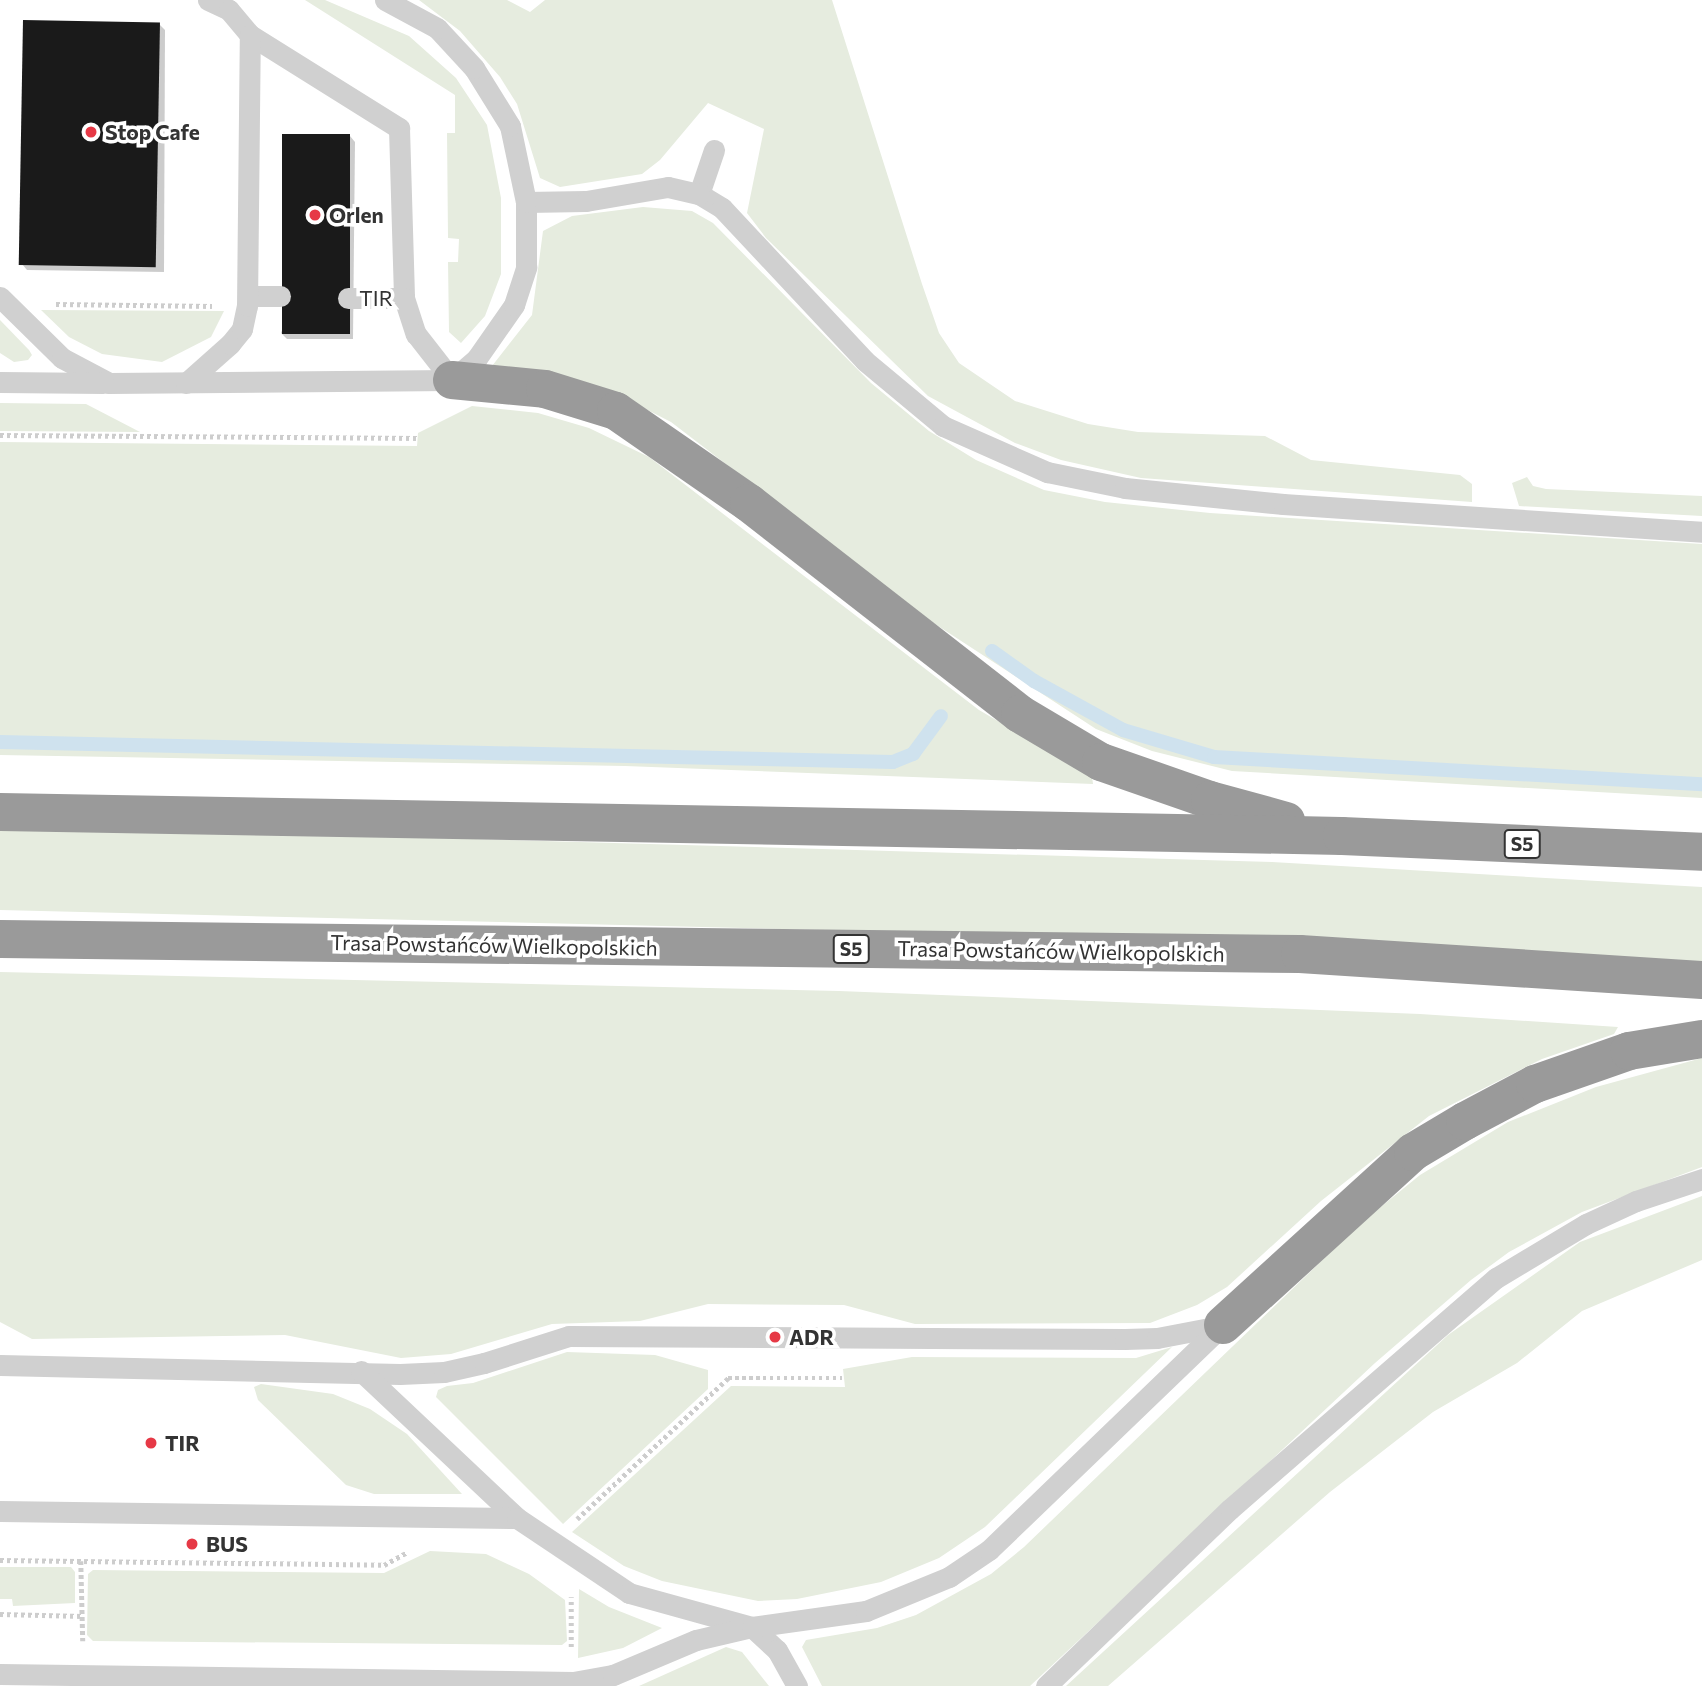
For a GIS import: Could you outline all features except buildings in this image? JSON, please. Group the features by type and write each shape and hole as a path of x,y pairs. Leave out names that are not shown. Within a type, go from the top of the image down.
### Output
{"highway":[{"path":"452,380 545,389 616,411 749,503 1020,714 1101,762 1210,800 1342,836"},
{"name":"S5","path":"0,812 1342,836 1702,852"},
{"name":"Trasa Powstańców Wielkopolskich","path":"0,939 1300,954 1702,980"},
{"path":"1223,1325 1413,1152 1535,1084 1618,1055 1702,1039"}],"lane":[{"path":"208,0 229,10 250,35 399,128 404,298 416,334 452,380"},
{"path":"0,382 452,380 477,358 514,305 526,267 526,202 510,126 474,68 437,28 385,0"},
{"path":"186,383 230,344 242,329 248,301 250,35"},
{"path":"699,194 714,150"},
{"path":"526,202 586,201 667,187 699,194 722,208 865,361 943,426 1047,472 1125,488 1283,504 1702,532"},
{"path":"248,301 280,296"},
{"path":"0,297 62,358 109,383"},
{"name":"TIR","path":"348,298 404,298"},
{"path":"1046,1686 1230,1510 1496,1278 1586,1224 1636,1201 1702,1179"},
{"path":"0,1366 444,1372 569,1336 1146,1338 1223,1325"},
{"path":"0,1674 113,1681 573,1682 614,1675 696,1640 752,1627 866,1611 949,1577 1020,1522 1223,1325"},
{"path":"361,1371 517,1518 551,1543 629,1593 752,1627 777,1650 797,1686"},
{"path":"0,1511 517,1518"}],"path":[{"path":"41,304 248,301"},
{"path":"0,435 417,438"},
{"path":"551,1543 728,1378 842,1378"},
{"path":"0,1560 384,1565 417,1547"},
{"path":"81,1561 83,1649"},
{"path":"561,1587 571,1595 571,1654"},
{"path":"0,1614 83,1616"}],"shaded area":[{"path":"305,0 325,0 409,36 456,78 487,125 501,198 501,274 485,316 461,343 449,332 448,262 458,262 459,239 448,238 447,133 455,133 455,95"},
{"path":"419,0 507,0 530,12 545,0 832,0 939,333 959,363 1015,401 1088,424 1138,432 1265,436 1311,460 1460,475 1472,484 1472,502 1141,478 1061,460 1015,443 928,396 766,238 747,213 764,129 708,103 660,160 642,174 560,187 540,178 517,104 500,77 460,31"},
{"path":"643,207 692,211 713,223 871,383 929,431 976,460 1044,490 1105,502 1210,513 1702,544 1702,798 1232,771 1152,751 1096,729 932,622 671,422 626,399 492,366 532,315 543,231 572,216"},
{"path":"41,310 224,311 211,337 162,362 102,354 69,337"},
{"path":"0,320 29,350 32,355 28,360 14,362 0,353"},
{"path":"0,403 86,404 140,432 0,431"},
{"path":"472,406 538,413 589,428 649,457 979,710 1092,776 1093,784 625,766 0,755 0,442 417,446 418,433"},
{"path":"1527,477 1533,486 1546,489 1702,496 1702,516 1519,506 1512,483"},
{"path":"0,829 163,830 1272,862 1702,887 1702,965 1281,941 0,910"},
{"path":"0,972 839,991 1420,1014 1618,1027 1614,1034 1542,1059 1429,1116 1321,1201 1227,1287 1197,1305 1150,1323 915,1324 844,1305 708,1304 640,1321 552,1324 451,1354 401,1358 285,1335 32,1339 0,1322"},
{"path":"1702,1058 1702,1167 1582,1212 1509,1252 1471,1280 1375,1363 1030,1686 822,1686 802,1647 806,1640 877,1628 916,1615 991,1574 1024,1547 1361,1223 1420,1175 1508,1122 1596,1087"},
{"path":"1702,1196 1702,1260 1582,1311 1517,1363 1433,1412 1330,1492 1108,1686 1066,1686 1448,1335 1580,1242"},
{"path":"1172,1347 985,1527 939,1558 881,1582 797,1599 758,1601 662,1581 624,1566 572,1532 731,1386 845,1387 843,1369 912,1357 1136,1358"},
{"path":"567,1352 655,1355 708,1370 708,1389 563,1524 436,1397 438,1390 447,1386 473,1383"},
{"path":"261,1384 333,1394 370,1409 407,1434 462,1494 374,1494 346,1485 258,1400 254,1387"},
{"path":"430,1551 486,1554 529,1574 565,1600 567,1641 562,1645 93,1641 87,1635 88,1574 93,1570 384,1573"},
{"path":"0,1567 71,1567 75,1572 75,1603 13,1606 12,1599 0,1599"},
{"path":"579,1589 609,1607 662,1628 623,1648 578,1658"},
{"path":"726,1647 742,1652 769,1686 639,1686"}],"waterway":[{"path":"992,651 1034,681 1123,730 1214,757 1702,784"},
{"path":"0,742 893,762 913,754 941,716"}],"place":[{"name":"Stop Cafe","path":"91,132"},
{"name":"Orlen","path":"315,215"},
{"name":"ADR","path":"775,1337"},
{"name":"TIR","path":"151,1443"},
{"name":"BUS","path":"192,1544"}]}
